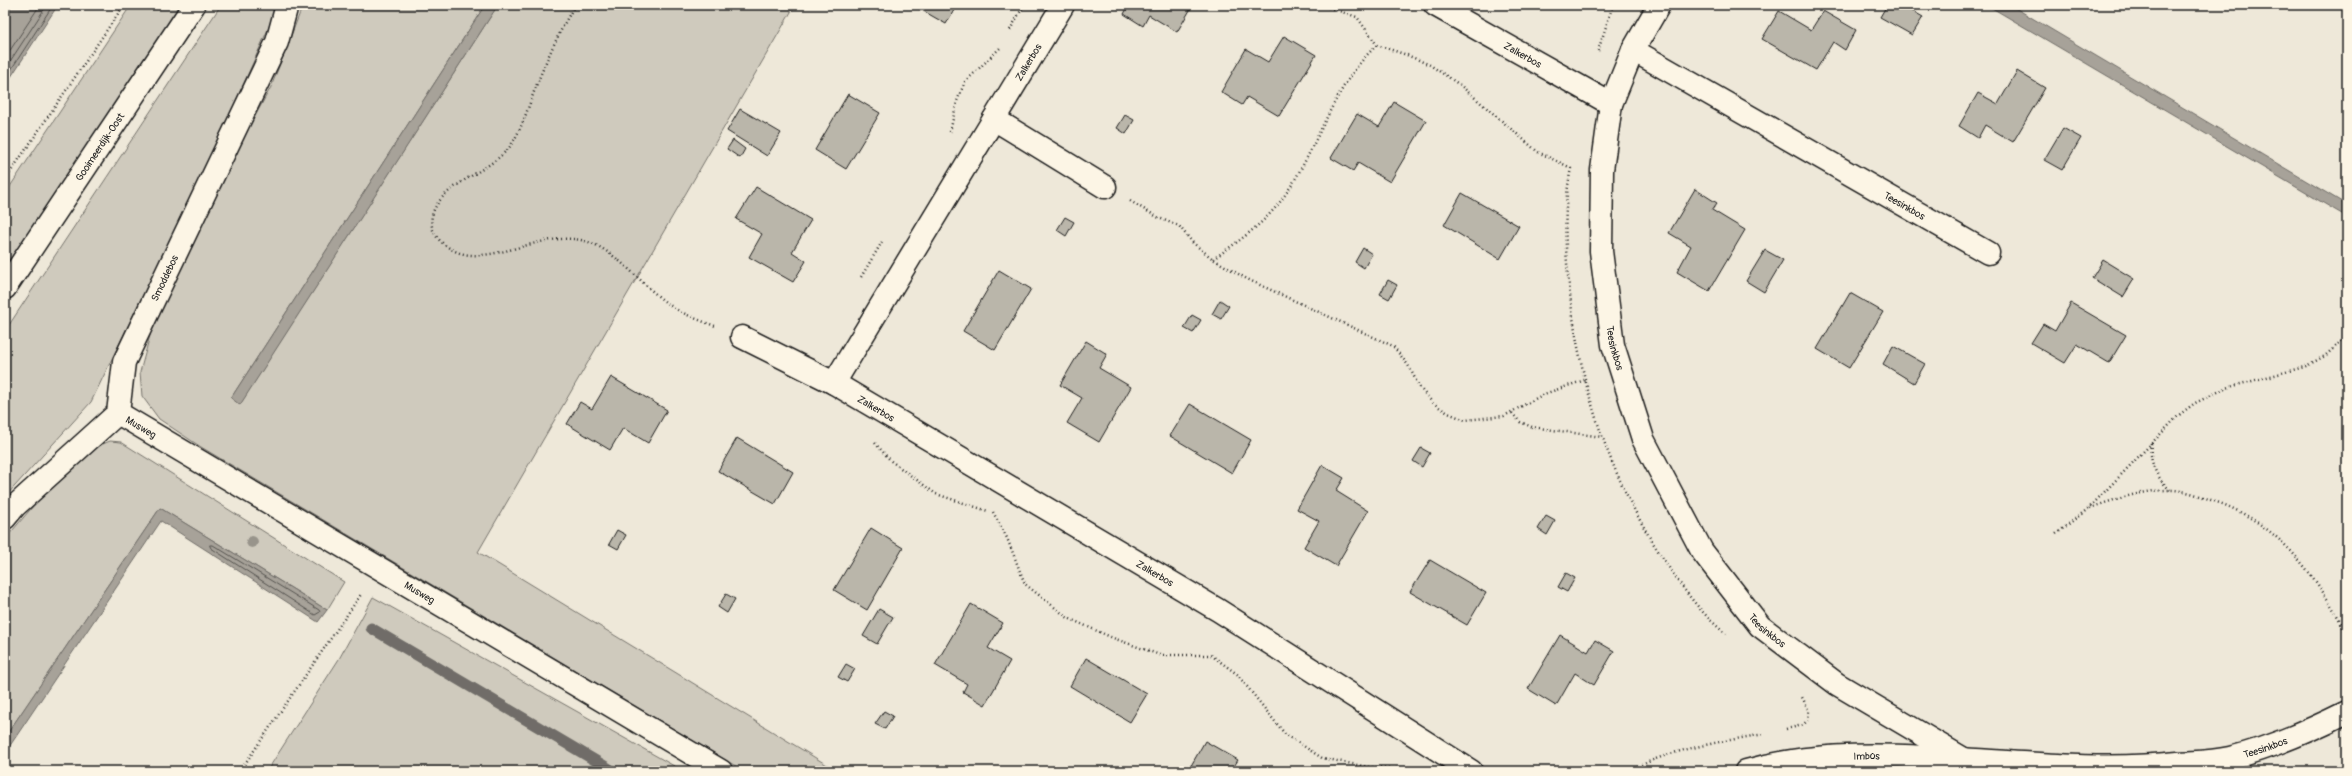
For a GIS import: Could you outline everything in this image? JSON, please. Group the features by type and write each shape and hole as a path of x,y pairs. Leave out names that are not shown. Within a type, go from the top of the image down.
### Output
{"street":[{"name":"Gooimeerdijk-Oost","path":"5,288 194,5"},
{"name":"Smoddebos","path":"118,413 124,362 277,42 287,5"},
{"name":"Zalkerbos","path":"834,382 1063,5"},
{"name":"Zalkerbos","path":"1436,5 1612,104"},
{"name":"Teesinkbos","path":"1659,5 1634,50 1612,104 1602,170 1601,251 1613,345 1643,439 1702,551 1760,626 1837,684 1964,759 2085,766 2145,767 2229,758 2294,738 2347,712"},
{"name":"Teesinkbos","path":"1634,50 1988,253"},
{"path":"994,119 1105,187"},
{"name":"Zalkerbos","path":"742,338 834,382 1218,610 1471,771"},
{"path":"5,518 15,506 118,413"},
{"name":"Musweg","path":"118,413 721,771"},
{"name":"Imbos","path":"1746,771 1765,765 1830,756 1886,755 1964,759 1984,771"}],"path":[{"path":"5,180 124,5"},
{"path":"575,5 559,31 523,121 511,145 477,174 455,187 436,203 432,218 432,229 436,237 446,246 460,253 473,255 496,252 546,239 585,241 602,248 669,305 689,316 742,338"},
{"path":"1321,5 1357,17 1377,46 1407,55 1430,65 1460,85 1538,152 1571,168"},
{"path":"1597,56 1613,5"},
{"path":"1213,260 1252,231 1276,207 1293,182 1343,87 1366,55 1377,46"},
{"path":"1105,187 1158,218 1179,226 1193,243 1213,260 1246,279 1393,346 1408,365 1420,388 1433,403 1448,413 1465,420 1504,416 1550,391 1584,380"},
{"path":"2056,534 2089,508 2179,415 2195,403 2226,388 2304,367 2325,356 2347,336"},
{"path":"1512,413 1520,422 1532,427 1602,436"},
{"path":"871,439 890,461 936,494 993,512 1007,538 1025,584 1068,618 1113,638 1160,655 1211,655 1237,674 1285,734 1322,758 1368,767 1412,769"},
{"path":"2152,443 2150,455 2153,467 2163,484 2170,490"},
{"path":"2089,508 2144,493 2170,490 2194,494 2232,507 2258,521 2285,544 2309,572 2347,634"},
{"path":"240,771 379,568"},
{"path":"2328,771 2347,764"}],"shaded area":[{"path":"131,5 184,5 5,268 5,194"},
{"path":"221,5 276,5 269,27 218,141 91,402 5,497 5,331"},
{"path":"303,5 485,5 231,398 240,404 498,5 795,5 478,552 837,771 744,771 201,447 159,419 142,396 140,372 152,328 221,178 271,87"},
{"path":"110,441 121,442 344,582 327,610 160,508 5,737 5,539 40,498 67,470 95,448"},
{"path":"373,597 683,771 267,771 339,659"}],"water":[{"path":"5,5 58,5 5,86"},
{"path":"485,5 498,5 240,405 231,398"},
{"path":"1987,5 2010,5 2022,12 2347,205 2347,217"},
{"path":"160,508 327,610 318,622 161,521 5,753 5,737"}],"building":[{"path":"913,5 957,5 946,24"},
{"path":"1129,5 1193,5 1177,32 1149,15 1143,26 1124,14"},
{"path":"1887,5 1902,5 1923,17 1912,35 1880,17"},
{"path":"1779,11 1811,30 1823,11 1856,30 1845,50 1833,42 1816,70 1762,39"},
{"path":"1284,36 1316,55 1279,116 1247,97 1242,105 1221,92 1246,49 1268,62"},
{"path":"2017,71 2045,88 2013,142 1985,125 1978,138 1959,126 1978,93 1998,104"},
{"path":"848,94 880,113 846,169 815,150"},
{"path":"1394,102 1426,121 1390,182 1358,163 1353,171 1331,158 1357,114 1379,127"},
{"path":"740,109 781,133 767,156 727,131"},
{"path":"1125,115 1134,120 1126,134 1117,128"},
{"path":"2063,128 2081,138 2062,170 2044,160"},
{"path":"733,140 745,149 740,158 727,149"},
{"path":"756,187 811,220 792,252 806,261 793,282 749,257 762,234 736,219"},
{"path":"1695,189 1717,203 1712,210 1745,230 1709,291 1677,272 1691,246 1669,233"},
{"path":"1462,193 1519,226 1500,259 1444,225"},
{"path":"1065,217 1074,222 1066,236 1057,230"},
{"path":"1363,248 1372,254 1364,268 1355,262"},
{"path":"1765,250 1783,260 1764,292 1746,281"},
{"path":"2103,260 2134,279 2123,297 2092,278"},
{"path":"999,270 1031,289 995,350 963,331"},
{"path":"1388,280 1397,285 1389,299 1380,294"},
{"path":"1850,293 1883,312 1849,368 1817,349"},
{"path":"1220,300 1229,306 1221,319 1212,314"},
{"path":"2071,303 2126,335 2109,363 2077,344 2065,363 2031,343 2043,324 2055,331"},
{"path":"1192,315 1201,320 1193,333 1184,328"},
{"path":"1086,341 1107,354 1099,368 1131,387 1099,442 1067,423 1082,398 1060,385"},
{"path":"1893,346 1925,364 1914,383 1883,364"},
{"path":"611,377 667,410 648,443 623,428 610,450 567,424 580,402 592,409"},
{"path":"1190,404 1251,440 1232,473 1170,436"},
{"path":"737,438 793,472 775,504 718,471"},
{"path":"1421,448 1430,453 1422,467 1413,461"},
{"path":"1322,465 1344,478 1336,491 1368,511 1336,566 1304,547 1319,521 1297,509"},
{"path":"1546,516 1555,521 1547,535 1538,529"},
{"path":"871,528 903,548 867,610 834,590"},
{"path":"617,530 626,535 618,549 609,544"},
{"path":"1430,560 1486,593 1467,625 1410,592"},
{"path":"1566,573 1575,578 1567,592 1558,587"},
{"path":"726,594 735,599 727,613 718,607"},
{"path":"971,604 1003,623 988,648 1010,661 985,705 963,692 967,684 935,665"},
{"path":"879,609 893,617 877,644 863,636"},
{"path":"1560,635 1588,652 1595,640 1614,651 1594,685 1575,673 1556,706 1528,689"},
{"path":"1086,658 1147,694 1130,722 1070,686"},
{"path":"846,664 855,669 847,682 838,677"},
{"path":"884,711 893,716 885,729 875,724"},
{"path":"1205,741 1238,760 1231,771 1188,771"}],"waterway":[{"path":"371,628 613,771"}]}
